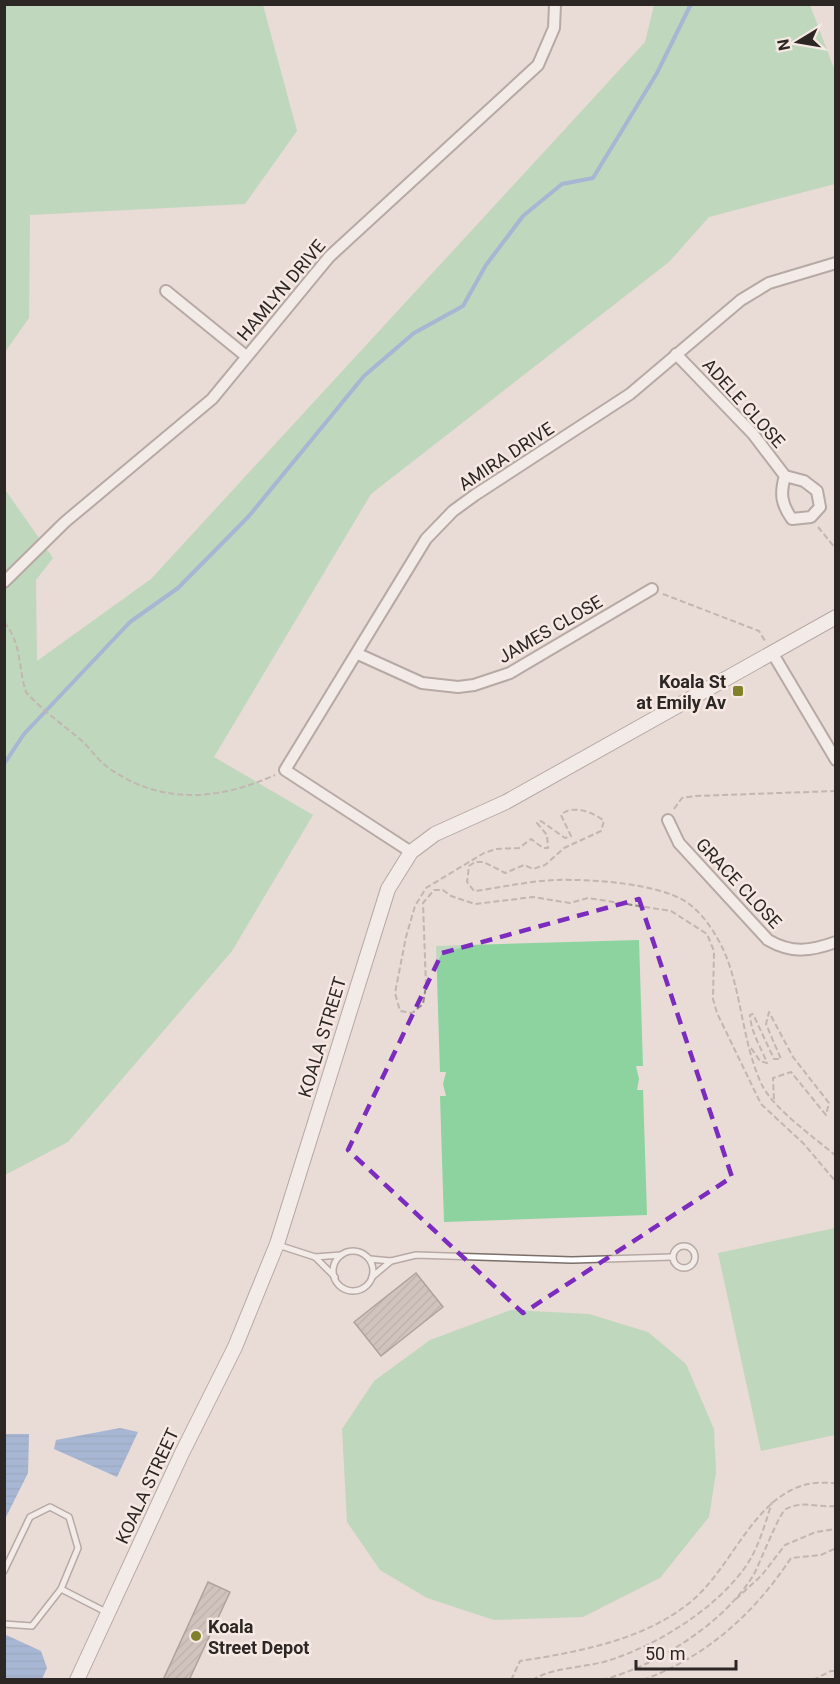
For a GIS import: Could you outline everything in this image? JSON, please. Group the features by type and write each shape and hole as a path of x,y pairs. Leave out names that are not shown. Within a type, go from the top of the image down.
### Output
{"street":[{"name":"HAMLYN DRIVE","path":"4,582 65,522 212,399 329,257 538,65 554,28 555,4"},
{"name":"AMIRA DRIVE","path":"285,770 358,654 409,565 440,523 475,495 630,394 741,300 769,283 836,263"},
{"path":"166,291 246,356"},
{"name":"ADELE CLOSE","path":"676,354 753,434 785,476 804,481 817,491 820,507 811,517 792,519 783,507 781,490 785,476"},
{"name":"JAMES CLOSE","path":"358,654 422,683 458,687 474,685 510,673 652,589"},
{"name":"KOALA STREET","path":"77,1680 182,1453 235,1347 277,1244 376,922 393,878 411,852 435,834 506,802 836,617"},
{"path":"773,654 836,760"},
{"path":"285,770 411,852"},
{"name":"GRACE CLOSE","path":"668,820 679,843 768,940 779,947 798,951 836,942"}],"lane":[{"path":"277,1244 315,1257 359,1252 370,1259 391,1261 416,1255 572,1260 672,1257"},
{"path":"684,1245 692,1249 695,1258 690,1266 681,1268 674,1263 672,1257 676,1249 684,1245"},
{"path":"335,1277 334,1266 341,1255"},
{"path":"315,1257 342,1287 354,1291 365,1287 372,1277 391,1261"},
{"path":"370,1259 372,1277"},
{"path":"4,1571 30,1517 50,1507 69,1517 78,1548 61,1589 32,1626 4,1624"},
{"path":"61,1589 108,1613"}],"path":[{"path":"811,517 836,549"},
{"path":"652,589 759,631 773,654"},
{"path":"4,622 17,643 21,676 26,692 105,765 127,779 162,794 200,795 247,788 285,770"},
{"path":"668,820 682,798 836,791"},
{"path":"836,1156 774,1101 761,1084 748,1043 736,984 723,950 703,916 684,901 654,889 619,884 554,880 474,891 467,882 469,866 475,862 484,862 506,873 524,866 533,869 545,865 564,848 601,831 604,821 597,814 572,809 565,811 561,815 571,836 565,838 541,820 537,823 547,835 548,848 543,848 531,839 519,849 496,849 484,853 426,888 415,906 395,993 400,1011 412,1013 423,1004 426,986 423,903 434,890 443,890 451,896 475,904 533,897 570,903 588,898 618,902 671,911 707,934 714,951 713,999 717,1013 761,1104 804,1144 836,1182"},
{"path":"748,1043 760,1061 767,1063 754,1035 750,1019 750,1015 753,1014 774,1059 781,1059 766,1024 769,1012 793,1057 830,1103 826,1115 791,1072 773,1078 774,1101"},
{"path":"511,1680 520,1661 563,1654 642,1632 688,1604 722,1568 759,1513 772,1502 808,1484 836,1483"},
{"path":"532,1680 543,1673 585,1668 612,1660 650,1645 678,1628 725,1589 746,1566 757,1545 772,1502"},
{"path":"729,1605 752,1577 767,1550 778,1517 785,1509 812,1503 836,1506"},
{"path":"602,1680 632,1671 665,1654 695,1634 762,1575 785,1545 816,1532 836,1529"},
{"path":"643,1680 708,1648 735,1626 791,1558 822,1555 836,1548"},
{"path":"813,1680 831,1671 836,1671"}],"highlighted area":[{"path":"639,899 732,1177 523,1313 348,1150 442,953"}],"green space":[{"path":"5,4 263,5 297,131 245,204 30,215 29,318 5,352"},
{"path":"654,5 810,5 835,71 835,184 709,217 669,262 371,494 214,757 313,815 232,951 68,1142 5,1175 4,429 6,491 53,558 36,580 37,661 151,579 645,42"},
{"path":"639,940 643,1066 636,1066 639,1079 637,1090 643,1090 647,1215 444,1222 440,1096 446,1096 443,1084 446,1072 440,1072 436,946"},
{"path":"835,1228 835,1435 761,1451 718,1253"},
{"path":"511,1310 589,1314 648,1332 686,1364 714,1429 716,1472 709,1517 660,1578 583,1617 494,1620 427,1598 380,1570 347,1522 342,1429 374,1381 430,1340"}],"water":[{"path":"120,1428 138,1432 117,1477 54,1449 56,1440"},
{"path":"5,1434 29,1434 28,1473 5,1519"},
{"path":"4,1634 41,1651 47,1668 42,1679 5,1679"}],"building":[{"path":"416,1273 443,1307 381,1356 354,1322"},
{"name":"Koala Street Depot","path":"208,1582 230,1592 189,1680 163,1680"}],"waterway":[{"path":"4,764 24,734 130,622 178,588 249,516 364,376 414,333 463,306 486,265 523,216 562,184 593,178 657,73 691,4"}],"place":[{"name":"Koala St at Emily Av","path":"738,691"},
{"name":"Koala Street Depot","path":"196,1636"}]}
